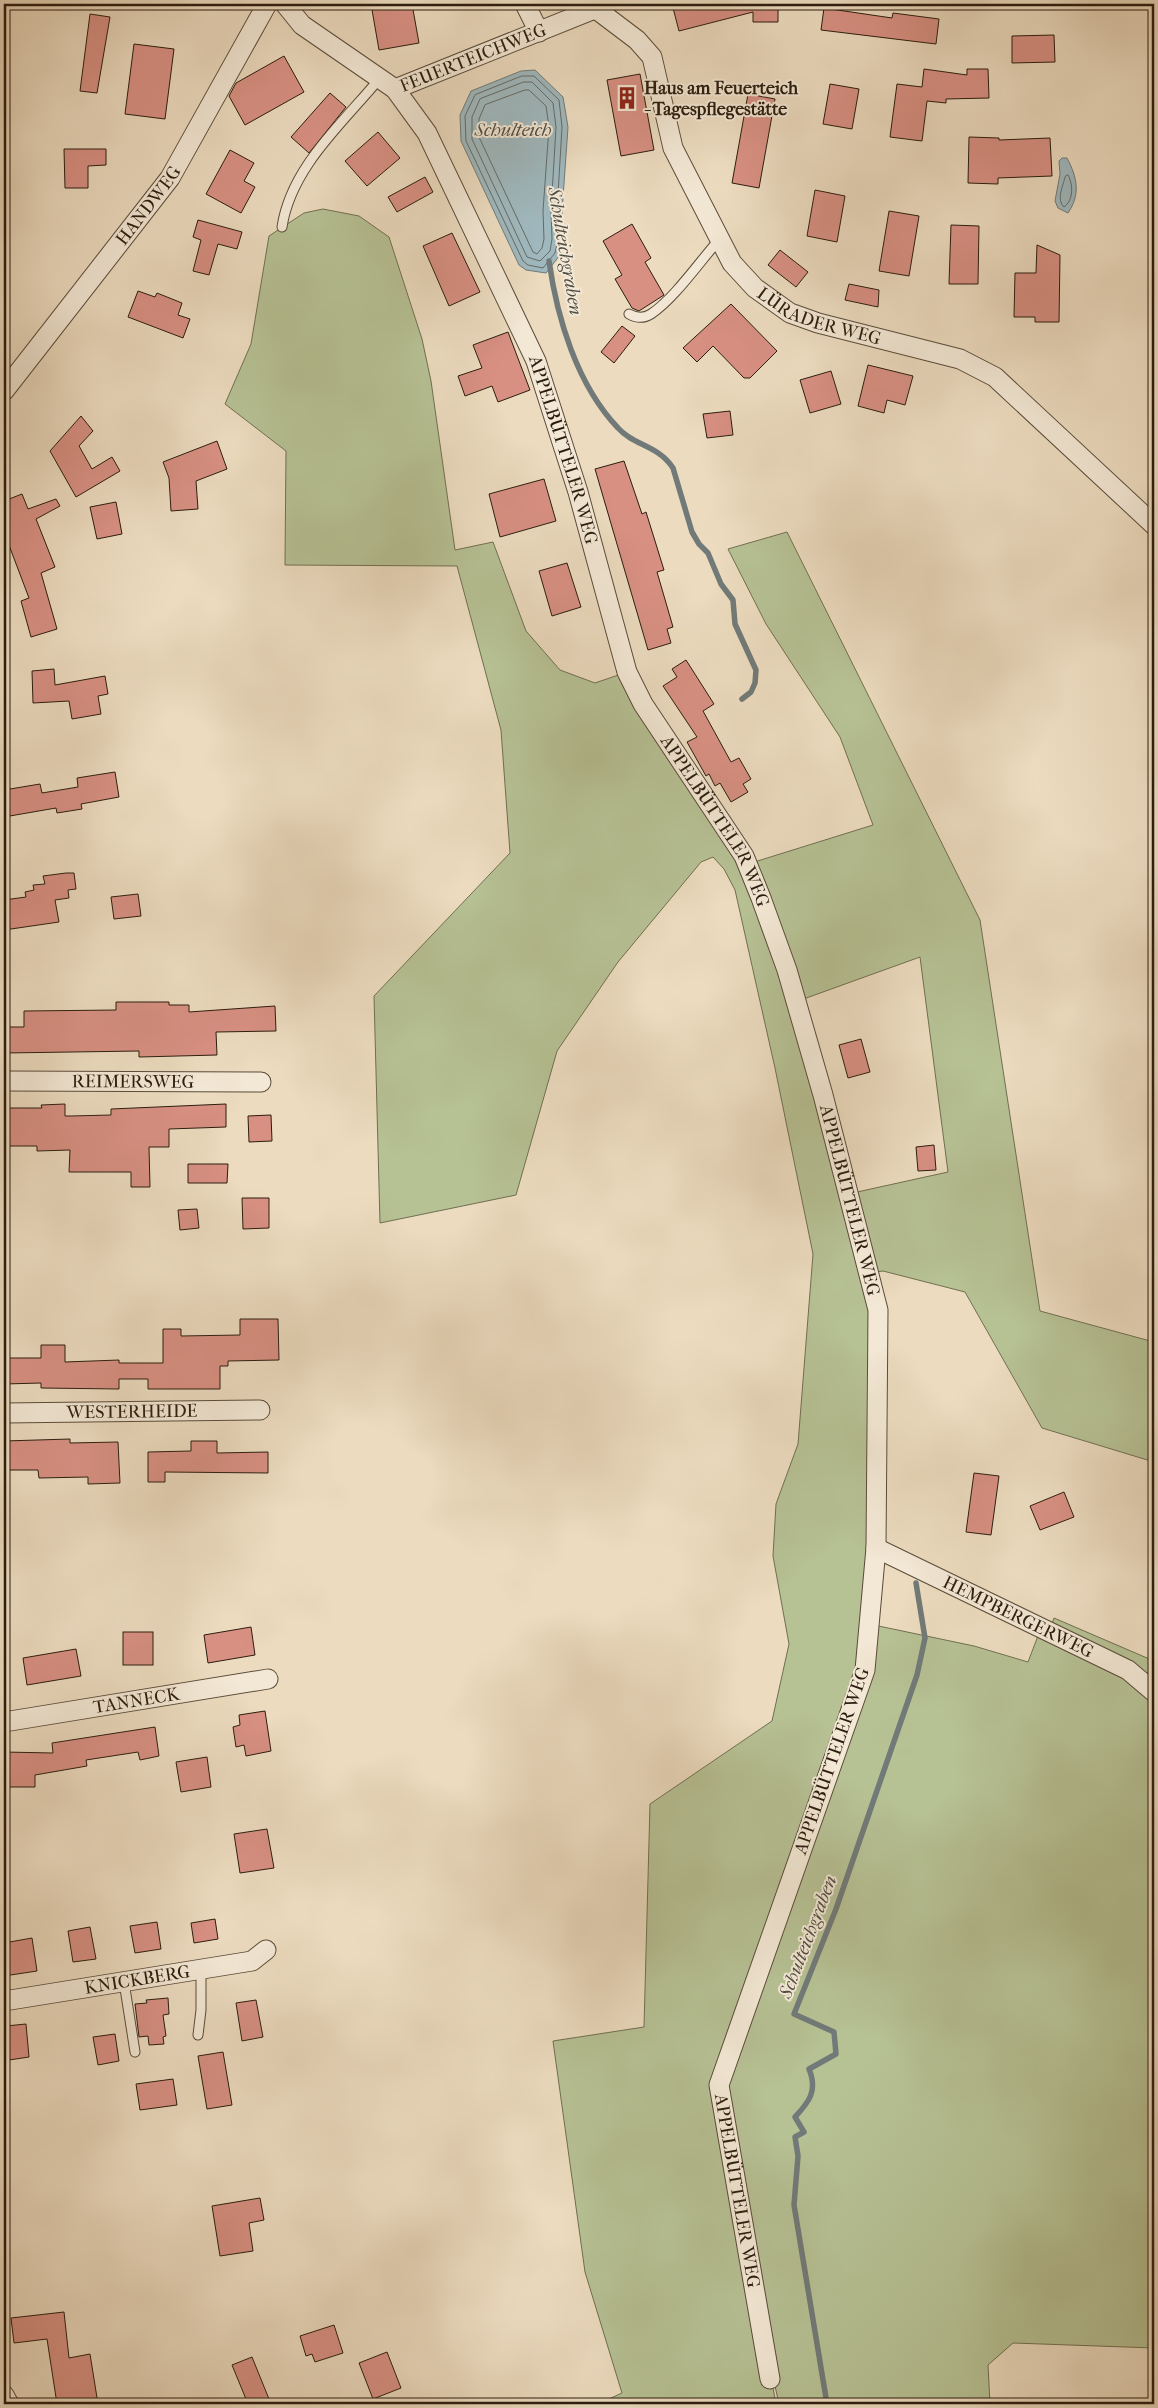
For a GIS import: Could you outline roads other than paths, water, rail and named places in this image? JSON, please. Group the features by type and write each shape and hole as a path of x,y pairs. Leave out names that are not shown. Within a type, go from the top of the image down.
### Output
{"street":[{"name":"HANDWEG","path":"4,392 170,178 267,4"},
{"name":"FEUERTEICHWEG","path":"286,4 302,24 388,83 539,32 602,6"},
{"path":"525,4 539,32"},
{"name":"LÜRADER WEG","path":"602,6 652,57 673,148 719,240 742,276 755,288 790,313 818,323 960,359 995,377 1154,525"},
{"name":"APPELBÜTTELER WEG","path":"388,83 427,133 536,361 578,492 628,672 643,704 744,856 787,970 823,1095 878,1310 876,1548 865,1670 719,2084 770,2379"},
{"name":"REIMERSWEG","path":"4,1081 261,1082"},
{"name":"WESTERHEIDE","path":"4,1413 260,1410"},
{"name":"HEMPBERGERWEG","path":"876,1548 1128,1670 1154,1692"},
{"name":"TANNECK","path":"4,1722 268,1679"},
{"name":"KNICKBERG","path":"4,2001 252,1961 266,1950"},
{"path":"4,2395 9,2404"}],"lane":[{"path":"282,227 289,196 310,161 388,83"},
{"path":"629,314 641,318 650,314 666,300 719,240"},
{"path":"198,2035 201,2010 201,1969"},
{"path":"124,1982 135,2052"}],"water":[{"name":"Schulteich","path":"535,70 563,97 568,127 562,212 563,240 560,255 546,273 526,270 519,265 461,141 460,115 471,91 521,71"},
{"path":"1062,158 1067,158 1076,186 1075,199 1068,213 1058,208 1055,201 1060,174 1059,161"}],"waterway":[{"name":"Schulteichgraben","path":"549,261 557,305 571,350 591,392 604,411 624,434 653,450 667,460 673,468 692,532 699,544 708,553 721,584 733,600 735,624 756,670 755,683 751,692 742,699"},
{"name":"Schulteichgraben","path":"827,2404 794,2205 798,2156 795,2137 804,2132 795,2117 811,2096 813,2084 809,2069 836,2054 834,2032 794,2014 836,1909 917,1675 925,1638 916,1583"}],"place":[{"name":"Haus am Feuerteich - Tagespflegestätte","path":"627,98"}]}
